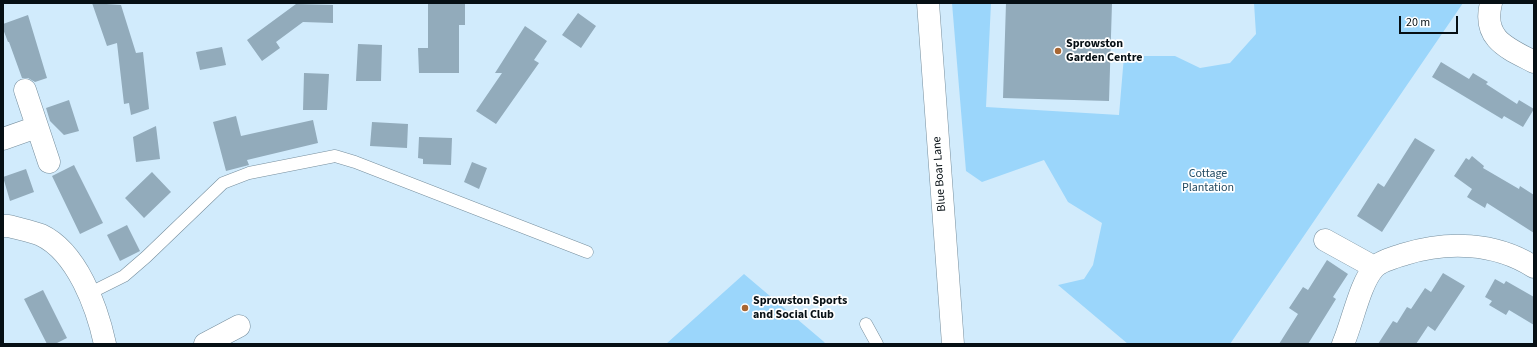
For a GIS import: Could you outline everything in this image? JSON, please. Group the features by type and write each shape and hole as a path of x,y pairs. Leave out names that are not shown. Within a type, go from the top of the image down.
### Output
{"street":[{"name":"Blue Boar Lane","path":"928,3 953,344"},
{"path":"1490,6 1490,27 1498,42 1534,62"},
{"path":"25,90 49,162"},
{"path":"3,139 37,127"},
{"path":"3,226 9,226 42,235 64,252 90,293 105,344"},
{"path":"1326,240 1374,268"},
{"path":"1342,344 1351,326 1364,286 1374,268 1396,257 1428,247 1459,245 1494,250 1524,260 1534,267"},
{"path":"205,344 239,326"}],"lane":[{"path":"90,293 124,276 146,257 223,183 249,173 335,156 355,162 587,252"},
{"path":"866,324 877,344"}],"green space":[{"name":"Cottage Plantation","path":"952,3 991,3 986,107 1119,115 1124,56 1175,56 1200,68 1230,63 1256,34 1254,3 1463,3 1230,344 1128,344 1058,285 1084,279 1093,265 1102,223 1068,202 1044,160 982,182 966,171"},
{"name":"Sprowston Sports and Social Club","path":"744,274 823,341 826,344 666,344"}],"building":[{"path":"92,3 121,5 136,53 143,52 149,109 131,115 129,103 124,104 117,43 107,46"},
{"path":"428,3 465,3 465,25 459,25 459,73 419,73 418,48 428,48"},
{"name":"Sprowston Garden Centre","path":"1006,3 1112,3 1109,101 1003,98"},
{"path":"296,4 333,5 333,23 303,22 276,42 280,48 262,61 247,40"},
{"path":"578,13 596,26 581,48 562,35"},
{"path":"28,15 47,78 35,82 28,78 22,78 3,29 3,24"},
{"path":"525,26 547,41 534,60 539,63 496,124 476,111 502,73 495,73"},
{"path":"358,44 382,45 381,81 356,81"},
{"path":"222,47 226,65 200,70 196,52"},
{"path":"1441,62 1469,79 1473,73 1488,82 1486,84 1517,104 1519,100 1534,109 1523,127 1504,116 1502,119 1432,77"},
{"path":"304,73 329,74 327,110 303,110"},
{"path":"69,100 79,131 64,135 50,121 46,108"},
{"path":"236,116 241,136 313,120 318,143 247,160 249,165 226,171 213,122"},
{"path":"372,122 408,124 407,148 370,146"},
{"path":"156,126 160,159 136,162 133,137"},
{"path":"419,137 452,138 451,165 423,164 423,159 418,158"},
{"path":"1415,138 1435,150 1382,232 1357,216 1378,183 1384,187"},
{"path":"1472,156 1484,166 1483,168 1519,189 1520,186 1534,195 1534,233 1487,203 1485,208 1467,197 1472,189 1454,176 1466,158 1469,160"},
{"path":"472,162 487,168 479,189 464,182"},
{"path":"74,165 103,223 80,234 52,176"},
{"path":"26,169 34,192 10,201 3,177"},
{"path":"152,172 171,192 144,218 125,198"},
{"path":"127,225 140,251 120,261 107,235"},
{"path":"1327,260 1348,274 1333,297 1336,299 1308,344 1279,344 1298,314 1289,308 1303,287 1308,290"},
{"path":"1443,273 1465,286 1435,331 1428,326 1416,344 1378,344 1393,321 1397,323 1407,307 1411,309 1425,288 1431,292"},
{"path":"1495,279 1504,284 1506,281 1534,297 1534,325 1509,310 1506,315 1489,305 1492,301 1485,297"},
{"path":"43,290 67,338 55,344 47,344 24,299"}],"place":[{"name":"Sprowston Garden Centre","path":"1058,51"},
{"name":"Sprowston Sports and Social Club","path":"745,308"}]}
